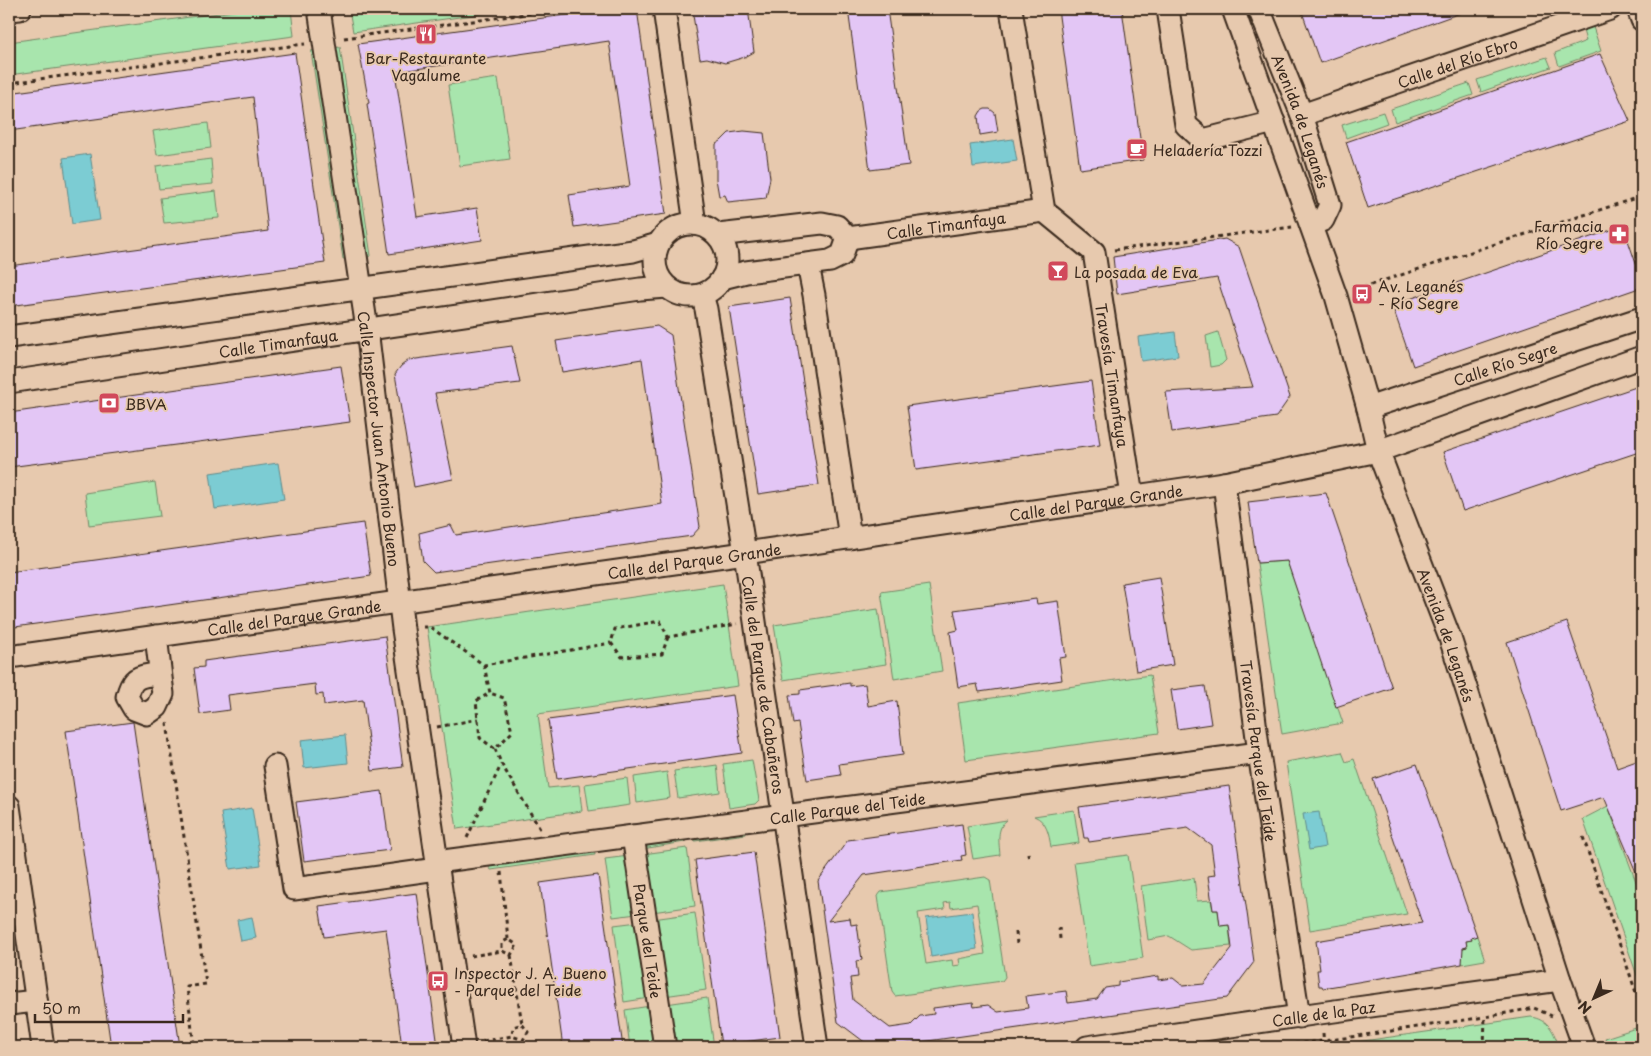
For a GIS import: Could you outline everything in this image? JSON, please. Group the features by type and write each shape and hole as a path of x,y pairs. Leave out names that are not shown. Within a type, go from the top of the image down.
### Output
{"street":[{"path":"9,10 20,9"},
{"name":"Calle Inspector Juan Antonio Bueno","path":"319,9 361,289 399,602 464,1046"},
{"path":"664,9 695,224"},
{"path":"1011,9 1044,211 1094,252"},
{"path":"1168,9 1186,125 1203,140 1274,122"},
{"name":"Avenida de Leganés","path":"1233,9 1336,296 1368,408 1378,452 1450,638 1560,980 1584,1047"},
{"name":"Avenida de Leganés","path":"1259,9 1302,115 1330,205 1323,220 1310,225"},
{"name":"Calle del Río Ebro","path":"1302,115 1610,9"},
{"path":"1638,9 1642,20"},
{"name":"Calle Timanfaya","path":"848,238 1044,211"},
{"path":"718,236 822,223 837,226 848,238 842,255 830,261 746,272 722,278"},
{"path":"695,224 709,229 718,236 725,246 727,264 722,278 713,289 702,295 688,296 667,287 658,274 655,258 658,244 664,236 681,225 695,224"},
{"path":"9,337 633,251 658,244"},
{"name":"Travesía Timanfaya","path":"1094,252 1132,496"},
{"path":"808,265 850,538"},
{"name":"Calle Timanfaya","path":"9,382 640,289 667,287"},
{"name":"Calle del Parque de Cabañeros","path":"702,295 706,308 745,553 817,1047"},
{"name":"Calle Río Segre","path":"1368,408 1642,318"},
{"path":"1378,452 1642,357"},
{"name":"Calle del Parque Grande","path":"9,657 1224,483 1378,452"},
{"name":"Travesía Parque del Teide","path":"1224,483 1259,753 1299,1017"},
{"path":"150,675 139,677 130,685 127,697 134,709 147,714 157,708 163,694 156,636"},
{"name":"Calle Parque del Teide","path":"436,865 467,858 551,846 1259,753"},
{"path":"275,766 294,889 436,865"},
{"path":"9,806 42,1047"},
{"name":"Parque del Teide","path":"633,836 665,1047"},
{"name":"Calle de la Paz","path":"1088,1047 1560,980"},
{"path":"9,1004 36,1001"}],"path":[{"path":"9,83 563,9"},
{"path":"1336,296 1642,196"},
{"path":"1094,252 1310,225"},
{"path":"660,621 668,637 662,654 622,657 611,643 615,629 660,621"},
{"path":"668,637 755,621"},
{"path":"403,629 430,627 484,665 490,693"},
{"path":"484,665 611,643"},
{"path":"495,749 512,732 504,698 490,693 476,701 480,738 495,749 502,765 551,846"},
{"path":"163,694 206,984 187,987 194,1047"},
{"path":"417,730 478,719"},
{"path":"467,858 466,836 502,765"},
{"path":"1583,838 1642,1010"},
{"path":"1028,852 1029,860"},
{"path":"499,854 508,939"},
{"path":"1059,926 1060,939"},
{"path":"1016,932 1017,945"},
{"path":"502,952 502,944 508,939"},
{"path":"508,939 517,945 511,955 522,1024 528,1032 523,1040 523,1047"},
{"path":"450,959 502,952 511,955"},
{"path":"1263,1047 1485,1017 1534,1008 1555,1017"},
{"path":"1484,1047 1485,1017"},
{"path":"512,1036 513,1027 522,1024"},
{"path":"464,1046 512,1036 523,1040"}],"green space":[{"path":"248,9 291,9 294,36 9,75 9,42"},
{"path":"349,9 516,9 353,32"},
{"path":"1592,24 1601,51 1559,66 1555,53 1586,41 1582,27"},
{"path":"340,47 371,256 343,259 311,51"},
{"path":"1547,57 1551,67 1481,92 1477,80"},
{"path":"498,78 510,159 460,166 448,85"},
{"path":"1469,83 1473,95 1395,122 1391,109"},
{"path":"1383,112 1387,123 1346,138 1342,125"},
{"path":"208,123 211,148 157,155 153,131"},
{"path":"211,159 213,184 159,189 156,166"},
{"path":"216,191 219,218 164,223 160,198"},
{"path":"1218,332 1226,360 1221,365 1210,367 1206,336"},
{"path":"155,482 160,516 89,525 85,493"},
{"path":"1287,561 1343,723 1282,734 1257,563"},
{"path":"723,584 738,686 538,714 548,788 579,785 582,811 457,829 427,627"},
{"path":"929,585 942,671 894,679 881,592"},
{"path":"878,609 886,664 783,680 774,625"},
{"path":"1150,675 1159,733 966,760 958,703"},
{"path":"1342,752 1346,762 1354,759 1407,914 1310,930 1286,762"},
{"path":"752,760 759,800 755,804 729,808 723,764"},
{"path":"717,765 720,792 678,798 674,771"},
{"path":"667,772 670,798 637,803 634,777"},
{"path":"627,778 630,805 589,811 585,784"},
{"path":"1608,806 1642,898 1642,990 1583,819"},
{"path":"1074,810 1079,843 1051,847 1045,825 1034,816"},
{"path":"1007,820 1000,831 1000,855 973,859 967,826"},
{"path":"744,824 746,834 695,841 694,831"},
{"path":"684,832 685,842 642,849 640,838"},
{"path":"593,845 595,855 491,870 485,861"},
{"path":"687,848 695,906 652,912 643,854"},
{"path":"1128,855 1143,958 1089,966 1074,862"},
{"path":"629,856 637,914 613,917 605,859"},
{"path":"985,877 990,880 1005,977 1002,981 895,996 892,992 878,896 881,892","holes":["950,902 951,908 977,904 985,954 959,959 960,965 953,966 952,960 926,964 918,913 945,909 944,903"]},
{"path":"1194,878 1197,901 1211,900 1213,910 1218,910 1220,926 1229,925 1231,946 1191,950 1169,936 1148,940 1141,886"},
{"path":"695,913 706,990 664,996 653,919"},
{"path":"638,922 649,998 624,1002 614,925"},
{"path":"1477,936 1485,960 1462,964 1460,953 1463,948 1467,947 1466,941 1472,940 1471,938"},
{"path":"707,998 714,1047 672,1047 666,1004"},
{"path":"650,1006 656,1047 630,1047 625,1010"},
{"path":"1531,1017 1542,1020 1550,1027 1559,1047 1321,1047"},
{"path":"1642,1026 1642,1047 1607,1047 1605,1038"}],"water":[{"path":"1013,139 1017,161 973,167 970,145"},
{"path":"90,154 100,220 72,224 63,158"},
{"path":"1175,332 1178,356 1141,361 1138,337"},
{"path":"278,463 284,499 215,509 210,473"},
{"path":"345,735 348,763 304,768 301,740"},
{"path":"252,808 261,865 230,869 221,813"},
{"path":"1319,812 1325,847 1309,850 1303,814"},
{"path":"972,912 977,949 931,957 926,918"},
{"path":"252,917 256,938 241,941 237,920"}],"building":[{"path":"608,9 637,9 666,214 574,227 569,195 630,186 609,41 395,72 417,217 477,208 482,240 389,254 367,104 369,103 358,44"},
{"path":"692,9 748,9 754,52 725,63 707,58 700,59"},
{"path":"848,9 887,9 909,165 870,170"},
{"path":"1058,9 1122,9 1143,160 1080,169"},
{"path":"1301,9 1466,9 1466,11 1320,63"},
{"path":"295,53 325,263 9,306 9,266 268,231 253,97 9,131 9,93"},
{"path":"1600,54 1630,121 1368,208 1346,142"},
{"path":"985,109 990,109 995,113 998,132 980,135 978,116"},
{"path":"744,131 764,133 770,178 766,198 728,202 725,195 719,196 716,179 716,144 729,133"},
{"path":"1623,226 1642,281 1642,287 1413,366 1392,305"},
{"path":"1225,239 1239,247 1290,397 1276,417 1172,432 1166,392 1253,387 1217,278 1117,294 1113,257"},
{"path":"790,298 819,485 758,494 729,307"},
{"path":"657,326 671,335 700,527 692,536 434,572 423,561 419,533 451,525 456,535 662,504 642,359 562,372 556,341"},
{"path":"512,346 520,383 435,393 453,479 414,487 395,374 409,360"},
{"path":"341,366 350,422 9,467 9,413"},
{"path":"1091,381 1100,445 916,470 907,406"},
{"path":"1642,385 1642,451 1463,511 1443,452"},
{"path":"1326,493 1392,688 1336,707 1287,561 1257,563 1248,502"},
{"path":"363,523 371,576 15,627 9,572"},
{"path":"1159,577 1173,665 1136,671 1122,583"},
{"path":"1036,599 1037,604 1058,601 1066,657 1059,658 1062,680 979,692 977,684 958,687 950,632 958,630 954,610"},
{"path":"1567,622 1617,768 1642,759 1642,886 1604,797 1561,811 1507,642"},
{"path":"385,636 403,767 372,771 363,700 324,705 323,694 316,695 315,684 228,695 230,710 200,714 194,668 204,667 204,661"},
{"path":"850,683 850,686 865,684 868,706 897,701 903,755 839,764 841,775 807,780 798,723 793,724 789,695 800,694 800,690"},
{"path":"1205,686 1211,724 1177,729 1171,690"},
{"path":"733,695 742,753 557,779 548,720"},
{"path":"133,722 180,1047 111,1047 66,731"},
{"path":"1417,764 1477,936 1471,938 1472,940 1466,941 1467,947 1463,948 1462,964 1323,988 1319,986 1317,970 1320,970 1316,941 1422,923 1373,779"},
{"path":"1229,786 1254,962 1227,998 886,1047 871,1047 838,1022 818,881 848,840 962,824 966,855 961,856 962,860 864,875 828,921 850,918 851,925 857,924 862,960 856,961 858,977 850,978 853,1000 890,1028 911,1025 920,1016 934,1014 933,1008 973,1003 974,1007 988,1005 998,1012 1028,1008 1026,996 1066,991 1068,1003 1097,999 1105,988 1118,986 1118,982 1158,976 1158,980 1173,978 1183,986 1204,984 1232,948 1229,925 1220,926 1218,910 1213,910 1208,876 1215,875 1211,845 1188,828 1089,842 1088,838 1084,838 1079,807"},
{"path":"382,791 390,850 304,861 296,802"},
{"path":"754,852 780,1037 721,1045 695,860"},
{"path":"598,875 623,1047 563,1047 540,883"},
{"path":"417,893 438,1047 402,1047 386,929 324,937 319,906"}],"place":[{"name":"Bar-Restaurante Vagalume","path":"426,34"},
{"name":"Heladería Tozzi","path":"1137,149"},
{"name":"Farmacia Río Segre","path":"1619,234"},
{"name":"La posada de Eva","path":"1058,271"},
{"name":"Av. Leganés - Río Segre","path":"1362,294"},
{"name":"BBVA","path":"109,403"},
{"name":"Inspector J. A. Bueno - Parque del Teide","path":"438,981"}]}
